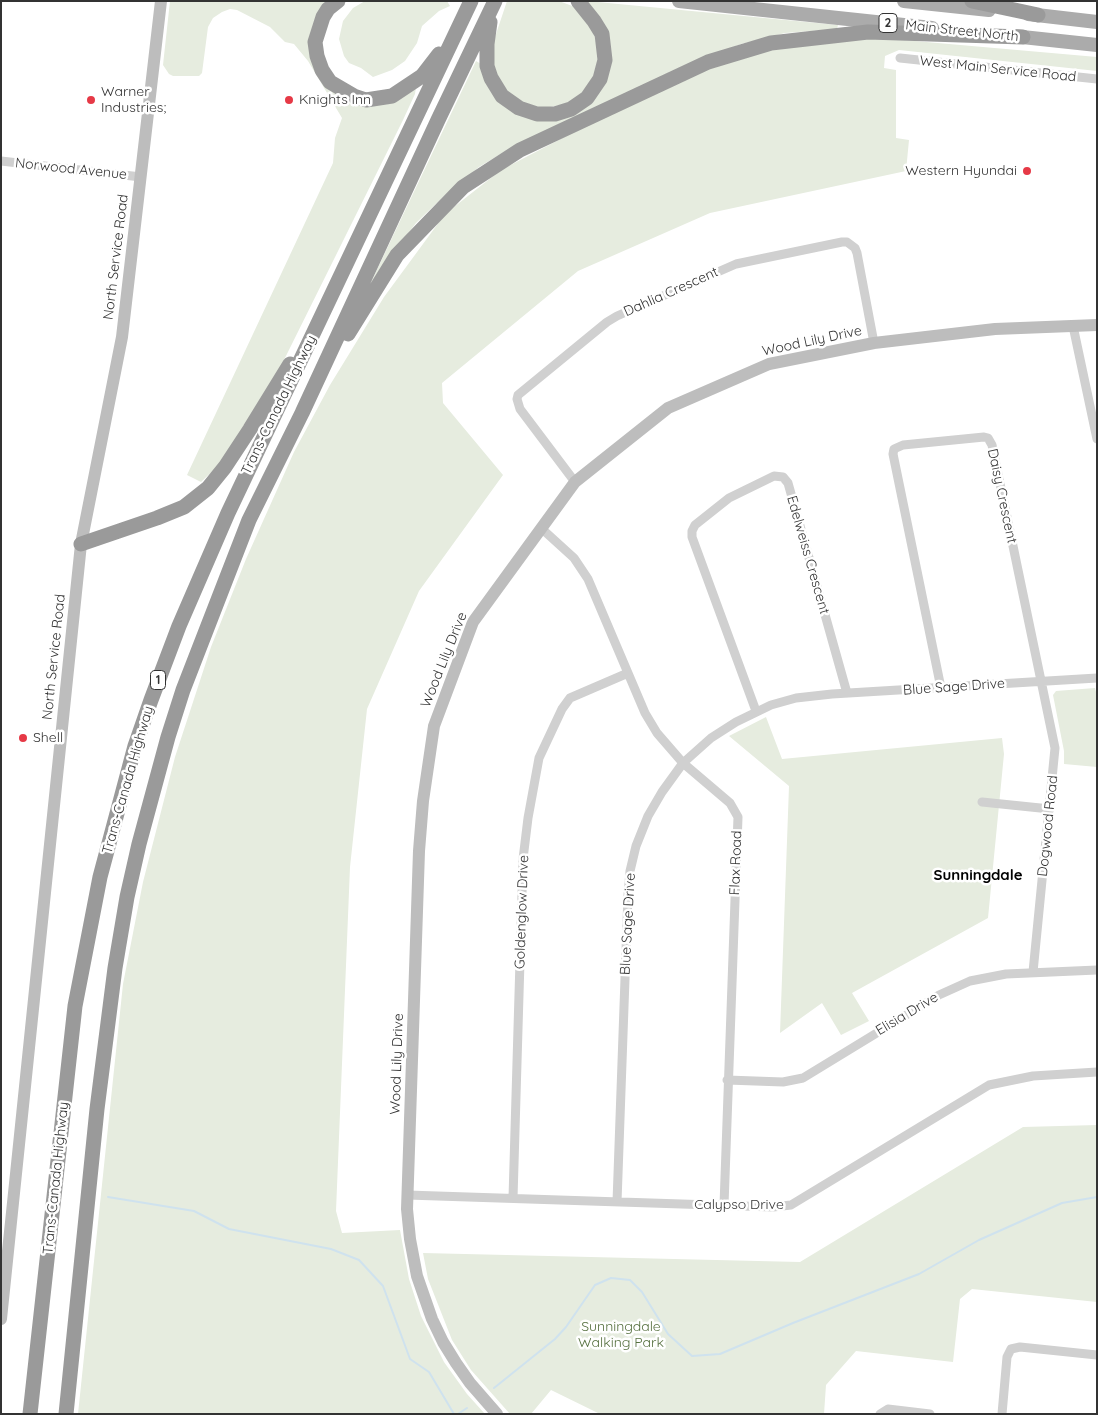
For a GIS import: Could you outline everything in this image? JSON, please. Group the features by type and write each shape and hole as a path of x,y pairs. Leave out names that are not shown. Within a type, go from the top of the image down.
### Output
{"highway":[{"path":"338,1 328,9 323,17 315,42 317,56 322,70 330,82 354,96 366,100 392,96 422,76 459,26"},
{"name":"Trans-Canada Highway","path":"30,1414 75,1006 100,877 121,796 151,700 179,626 228,513 471,1"},
{"path":"494,3 487,44 487,66 492,78 502,96 519,108 537,114 555,114 571,109 587,98 600,79 606,60 602,34 578,1"},
{"path":"972,1 1038,15"},
{"name":"Trans-Canada Highway","path":"68,1414 97,1108 115,968 128,897 151,796 183,690 249,520 302,412 494,3"},
{"path":"302,412 364,306 397,256 464,186 520,150 708,62 771,43 868,32 1023,38"},
{"path":"81,544 184,507 208,488 225,467 250,429 333,292"}],"main road":[{"name":"Main Street North","path":"679,1 1097,45"},
{"name":"Main Street North","path":"904,1 1097,22"}],"street":[{"name":"North Service Road","path":"1,1319 81,544 122,337 161,1"},
{"name":"West Main Service Road","path":"900,58 1097,79"},
{"name":"Norwood Avenue","path":"1,161 141,177"},
{"name":"Dahlia Crescent","path":"575,482 520,409 517,399 521,392 607,322 617,316 736,264 842,242 852,244 857,253 874,343"},
{"name":"Wood Lily Drive","path":"497,1414 470,1383 456,1363 432,1319 417,1276 408,1224 407,1195 419,851 424,801 434,726 473,622 575,482 668,408 769,364 874,343 995,329 1097,325"},
{"path":"1074,326 1097,439"},
{"name":"Daisy Crescent","path":"940,688 893,454 894,449 903,445 980,436 988,438 992,445 1041,681"},
{"name":"Edelweiss Crescent","path":"756,711 692,538 692,531 695,525 729,498 774,476 783,477 788,483 847,693"},
{"name":"Flax Road","path":"541,528 564,548 582,568 594,590 650,723 665,744 683,763 730,803 738,817 724,1206"},
{"name":"Goldenglow Drive","path":"513,1198 524,859 528,818 539,758 562,708 570,698 628,673"},
{"name":"Blue Sage Drive","path":"617,1202 629,882 636,846 648,816 662,792 683,763 723,729 756,711 796,698 847,693 1097,678"},
{"name":"Dogwood Road","path":"1033,972 1056,753 1041,681"},
{"path":"982,802 1050,809"},
{"name":"Elisia Drive","path":"728,1080 783,1082 797,1080 949,990 982,978 1033,972 1097,970"},
{"name":"Calypso Drive","path":"407,1195 773,1208 791,1205 989,1085 1033,1076 1097,1072"},
{"path":"1002,1414 1007,1357 1011,1349 1020,1347 1097,1355"},
{"path":"880,1414 888,1410 930,1414"}],"green space":[{"path":"170,1 325,1 317,15 323,70 366,98 416,87 415,94 403,120 281,366 221,463 201,482 187,475 333,163 335,138 342,118 308,61 294,44 285,42 270,27 237,10 230,9 213,18 208,27 202,73 199,76 173,76 169,74 163,65"},
{"path":"365,1 447,1 450,6 439,11 422,26 417,43 405,61 392,70 373,77 361,68 349,63 344,56 339,39 343,21 353,8"},
{"path":"507,1 559,1 575,7 600,41 601,60 587,90 570,103 540,109 517,101 501,87 491,63 493,43"},
{"path":"587,1 838,25 837,29 785,33 741,44 683,66 509,149 479,167 444,196 416,223 364,297 476,61 481,64 494,96 550,120 605,82"},
{"path":"848,39 892,39 1097,57 1097,71 899,50 885,56 884,68 896,70 896,138 909,140 906,171 710,213 578,271 442,383 443,403 503,475 419,591 367,709 350,867 336,1211 342,1233 400,1230 409,1279 421,1316 444,1362 467,1394 485,1414 78,1414 123,984 143,882 175,757 211,647 246,559 294,452 330,385 384,297 445,214 501,170 576,131 709,68 768,49"},
{"path":"1095,688 1097,696 1097,767 1064,764 1064,751 1053,695 1056,691"},
{"path":"766,717 782,759 1002,738 1004,754 988,918 852,993 869,1021 841,1035 822,1003 780,1033 789,786 729,736"},
{"name":"Sunningdale Walking Park","path":"1097,1125 1097,1302 972,1289 960,1299 953,1362 856,1351 826,1385 824,1414 600,1414 551,1390 531,1414 510,1414 471,1370 452,1340 428,1279 423,1253 800,1262 1023,1127"}],"waterway":[{"path":"108,1197 194,1211 229,1229 331,1249 359,1260 383,1286 410,1359 429,1372 454,1414"},
{"path":"494,1388 555,1339 566,1327 595,1285 611,1278 630,1280 642,1292 668,1334 692,1356 720,1354 793,1323 919,1274 979,1240 1062,1203 1097,1197"},
{"path":"458,1414 467,1408"}],"place":[{"name":"Warner Industries;","path":"91,100"},
{"name":"Knights Inn","path":"289,100"},
{"name":"Western Hyundai","path":"1027,171"},
{"name":"Shell","path":"23,738"}],"district":[{"name":"Sunningdale","path":"978,875"}]}
